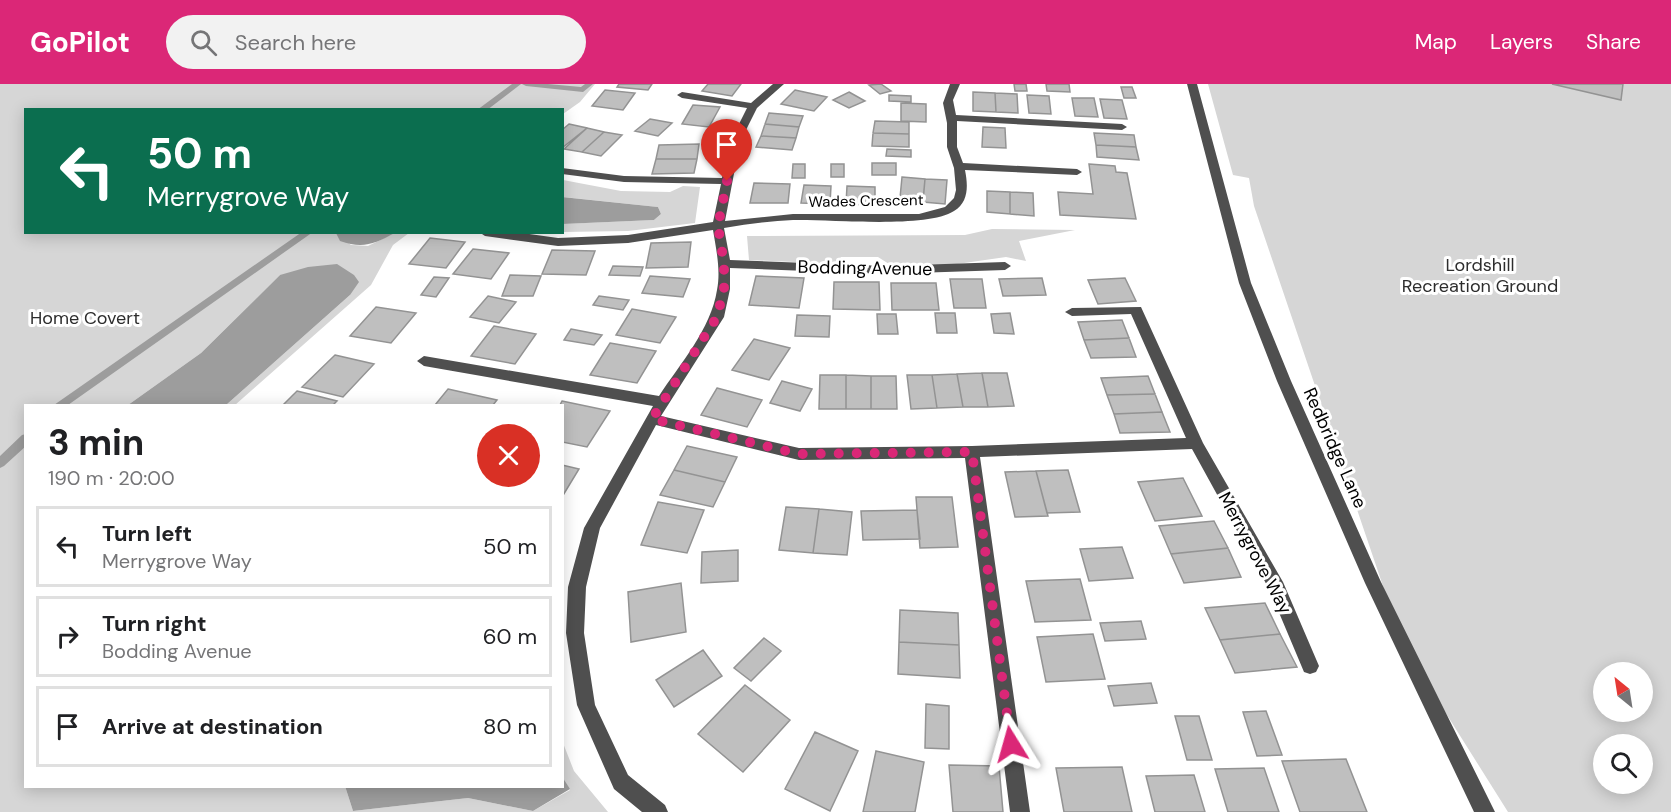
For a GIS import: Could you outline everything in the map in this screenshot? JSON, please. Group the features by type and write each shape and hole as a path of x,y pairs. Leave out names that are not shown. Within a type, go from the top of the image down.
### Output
{"street":[{"path":"658,812 621,782 586,705 569,634 576,587 592,528 662,402 685,371 717,317 724,289 724,264 718,226 735,142 753,106 779,84"},
{"name":"Wades Crescent","path":"718,226 793,217 919,217 938,214 955,206 963,192 959,166 952,149 951,118 947,102 948,93 955,84"},
{"name":"Redbridge Lane","path":"1192,84 1245,283 1284,381 1373,583 1485,812"},
{"path":"682,95 753,106"},
{"path":"951,118 1122,127"},
{"path":"959,166 1077,172"},
{"path":"564,171 591,177 641,181 727,181"},
{"path":"499,234 558,242 628,239 718,226"},
{"name":"Bodding Avenue","path":"724,264 885,270 1005,266"},
{"name":"Merrygrove Way","path":"1072,312 1136,310 1196,442 1277,587 1310,666"},
{"path":"424,361 662,402"},
{"path":"652,419 799,454 972,452 1196,442"},
{"path":"972,452 1020,812"}],"green space":[{"name":"Home Covert","path":"0,84 595,84 580,102 564,113 564,108 24,108 24,234 338,234 351,245 368,246 393,234 408,234 393,245 371,285 236,404 227,404 350,295 280,275 201,353 129,404 24,404 24,788 346,788 353,811 468,798 533,811 570,790 564,780 564,746 574,771 608,812 0,812"},
{"name":"Lordshill Recreation Ground","path":"1208,84 1671,84 1671,812 1508,812 1403,645 1254,206 1249,178 1233,175"},
{"path":"564,180 621,191 670,192 683,186 700,187 695,223 628,231 564,232 564,224 654,220 661,214 658,207 564,197"},
{"path":"992,229 1075,230 1019,241 1026,261 1006,257 950,265 889,264 878,257 841,257 837,264 749,260 747,236 965,235"}],"shaded area":[{"path":"564,197 658,207 661,214 654,220 564,224"},
{"path":"337,234 393,234 362,245 340,241"},
{"path":"337,264 354,275 359,282 350,295 227,404 129,404 201,353 280,275 308,267"},
{"path":"564,780 570,789 533,811 468,798 353,811 346,788 564,788"}],"building":[{"path":"619,84 652,84 648,90 617,87"},
{"path":"708,84 741,84 732,96 702,91"},
{"path":"881,84 891,91 880,94 869,85"},
{"path":"1014,84 1026,84 1027,91 1015,91"},
{"path":"1046,84 1069,84 1070,92 1047,91"},
{"path":"1552,84 1623,84 1621,100"},
{"path":"1121,87 1132,87 1136,98 1124,98"},
{"path":"605,90 635,93 623,110 592,106"},
{"path":"795,90 827,97 814,111 781,104"},
{"path":"849,92 865,101 849,108 833,100"},
{"path":"973,92 995,93 996,112 973,111"},
{"path":"995,93 1017,94 1018,113 996,112"},
{"path":"889,95 911,96 911,102 889,101"},
{"path":"1027,95 1049,96 1051,114 1029,113"},
{"path":"1072,98 1094,98 1098,117 1075,116"},
{"path":"1100,99 1122,100 1127,119 1104,118"},
{"path":"901,103 926,104 926,122 901,121"},
{"path":"693,105 720,107 709,127 682,124"},
{"path":"769,113 803,116 799,127 765,124"},
{"path":"650,119 672,123 658,136 635,131"},
{"path":"875,121 909,122 909,134 873,133"},
{"path":"569,124 587,128 564,146 564,128"},
{"path":"765,124 799,127 796,138 761,136"},
{"path":"983,127 1005,128 1006,148 982,147"},
{"path":"587,128 604,132 582,152 564,149"},
{"path":"604,132 622,135 601,156 582,152"},
{"path":"873,133 909,134 909,147 872,146"},
{"path":"1094,133 1134,135 1136,147 1096,145"},
{"path":"761,136 796,138 792,150 756,147"},
{"path":"699,144 697,159 656,159 659,145"},
{"path":"1096,145 1136,147 1139,160 1097,157"},
{"path":"887,149 911,150 911,157 886,156"},
{"path":"656,159 697,159 694,173 652,174"},
{"path":"872,163 896,163 896,175 872,175"},
{"path":"793,164 805,164 805,178 792,178"},
{"path":"831,164 844,164 844,177 831,177"},
{"path":"1089,164 1115,166 1116,172 1127,173 1136,219 1060,215 1058,192 1093,194"},
{"path":"902,177 925,179 923,200 900,198"},
{"path":"925,179 947,180 945,204 923,202"},
{"path":"754,183 790,184 788,203 750,203"},
{"path":"804,185 831,186 830,204 801,203"},
{"path":"847,186 875,187 875,205 846,204"},
{"path":"987,191 1010,192 1010,214 987,212"},
{"path":"1010,192 1033,193 1034,216 1010,214"},
{"path":"430,238 465,242 446,268 409,264"},
{"path":"691,242 688,267 646,268 651,243"},
{"path":"473,249 509,253 491,279 453,274"},
{"path":"552,250 595,251 586,275 542,274"},
{"path":"613,266 643,267 640,276 609,275"},
{"path":"510,275 541,276 533,296 502,296"},
{"path":"650,276 690,279 683,297 642,293"},
{"path":"756,276 804,278 799,308 749,305"},
{"path":"434,277 449,278 436,297 421,295"},
{"path":"1042,278 1046,295 1003,296 999,279"},
{"path":"1125,278 1136,301 1098,304 1088,280"},
{"path":"950,279 982,279 986,308 954,308"},
{"path":"834,282 879,282 880,310 833,309"},
{"path":"891,283 936,283 939,310 892,310"},
{"path":"488,296 516,302 499,323 470,317"},
{"path":"599,296 629,300 623,310 593,305"},
{"path":"376,307 416,313 391,343 350,336"},
{"path":"632,309 676,317 660,343 616,335"},
{"path":"935,313 955,313 957,333 937,333"},
{"path":"1010,313 1014,334 994,333 991,314"},
{"path":"877,314 896,314 898,334 878,334"},
{"path":"797,315 830,316 829,337 795,336"},
{"path":"1122,320 1129,338 1084,340 1078,322"},
{"path":"494,326 536,334 515,364 471,356"},
{"path":"571,329 602,335 594,345 564,340"},
{"path":"1129,338 1136,357 1091,358 1084,340"},
{"path":"754,339 790,348 769,380 732,370"},
{"path":"610,343 656,351 637,383 590,375"},
{"path":"335,355 374,364 343,397 302,387"},
{"path":"982,373 988,407 963,407 957,374"},
{"path":"982,373 1007,373 1014,406 988,407"},
{"path":"957,374 963,407 937,408 932,375"},
{"path":"820,375 846,375 846,409 819,409"},
{"path":"846,375 871,376 871,409 846,409"},
{"path":"907,375 932,375 937,408 911,409"},
{"path":"871,376 896,376 897,409 871,409"},
{"path":"1148,376 1155,394 1107,395 1101,378"},
{"path":"782,381 812,389 800,411 770,403"},
{"path":"717,388 762,400 747,427 701,415"},
{"path":"448,389 497,400 494,404 436,404"},
{"path":"297,391 337,401 334,404 284,404"},
{"path":"1155,394 1162,412 1114,414 1107,395"},
{"path":"562,401 610,411 587,447 564,442 564,404 560,404"},
{"path":"1162,412 1170,432 1120,433 1114,414"},
{"path":"687,446 737,457 725,482 674,470"},
{"path":"564,465 579,469 564,494"},
{"path":"674,470 725,482 713,507 660,495"},
{"path":"1068,470 1080,512 1047,513 1036,471"},
{"path":"1036,471 1048,516 1015,517 1005,472"},
{"path":"1183,478 1202,516 1155,521 1138,482"},
{"path":"916,497 952,497 958,547 920,548"},
{"path":"658,502 704,510 687,553 641,545"},
{"path":"786,507 819,509 813,553 779,550"},
{"path":"819,509 852,512 847,555 813,553"},
{"path":"917,510 920,539 863,540 861,511"},
{"path":"1214,521 1228,548 1171,554 1159,526"},
{"path":"1122,547 1133,578 1089,581 1080,549"},
{"path":"1228,548 1241,577 1184,583 1171,554"},
{"path":"738,550 738,581 701,583 702,552"},
{"path":"1080,579 1091,620 1035,622 1026,581"},
{"path":"681,583 686,632 631,642 628,592"},
{"path":"1265,603 1280,634 1220,640 1205,608"},
{"path":"900,610 958,613 959,645 899,642"},
{"path":"1141,621 1146,639 1105,641 1100,623"},
{"path":"1093,634 1105,679 1046,682 1037,637"},
{"path":"1280,634 1297,667 1235,673 1220,640"},
{"path":"764,638 781,651 751,681 734,668"},
{"path":"899,642 959,645 960,678 898,674"},
{"path":"703,650 722,676 674,707 656,680"},
{"path":"1151,683 1157,703 1114,706 1108,686"},
{"path":"745,685 790,720 743,772 698,734"},
{"path":"926,704 949,706 949,749 925,748"},
{"path":"1266,711 1282,755 1257,756 1243,712"},
{"path":"1175,716 1199,716 1212,760 1187,760"},
{"path":"815,732 858,751 830,811 785,789"},
{"path":"876,751 924,762 915,812 863,812"},
{"path":"1346,759 1367,812 1300,812 1282,761"},
{"path":"949,765 999,766 1003,812 953,812"},
{"path":"1122,767 1132,812 1064,812 1056,768"},
{"path":"1264,768 1279,812 1228,812 1215,769"},
{"path":"1194,775 1205,812 1155,812 1146,776"}],"waterway":[{"path":"484,108 517,84"},
{"path":"526,84 583,90 589,84"},
{"path":"61,404 306,234"},
{"path":"0,463 24,440"}],"route":[{"path":"727,181 718,226 724,264 724,289 717,317 685,371 652,419 799,454 972,452 1011,744"}]}
